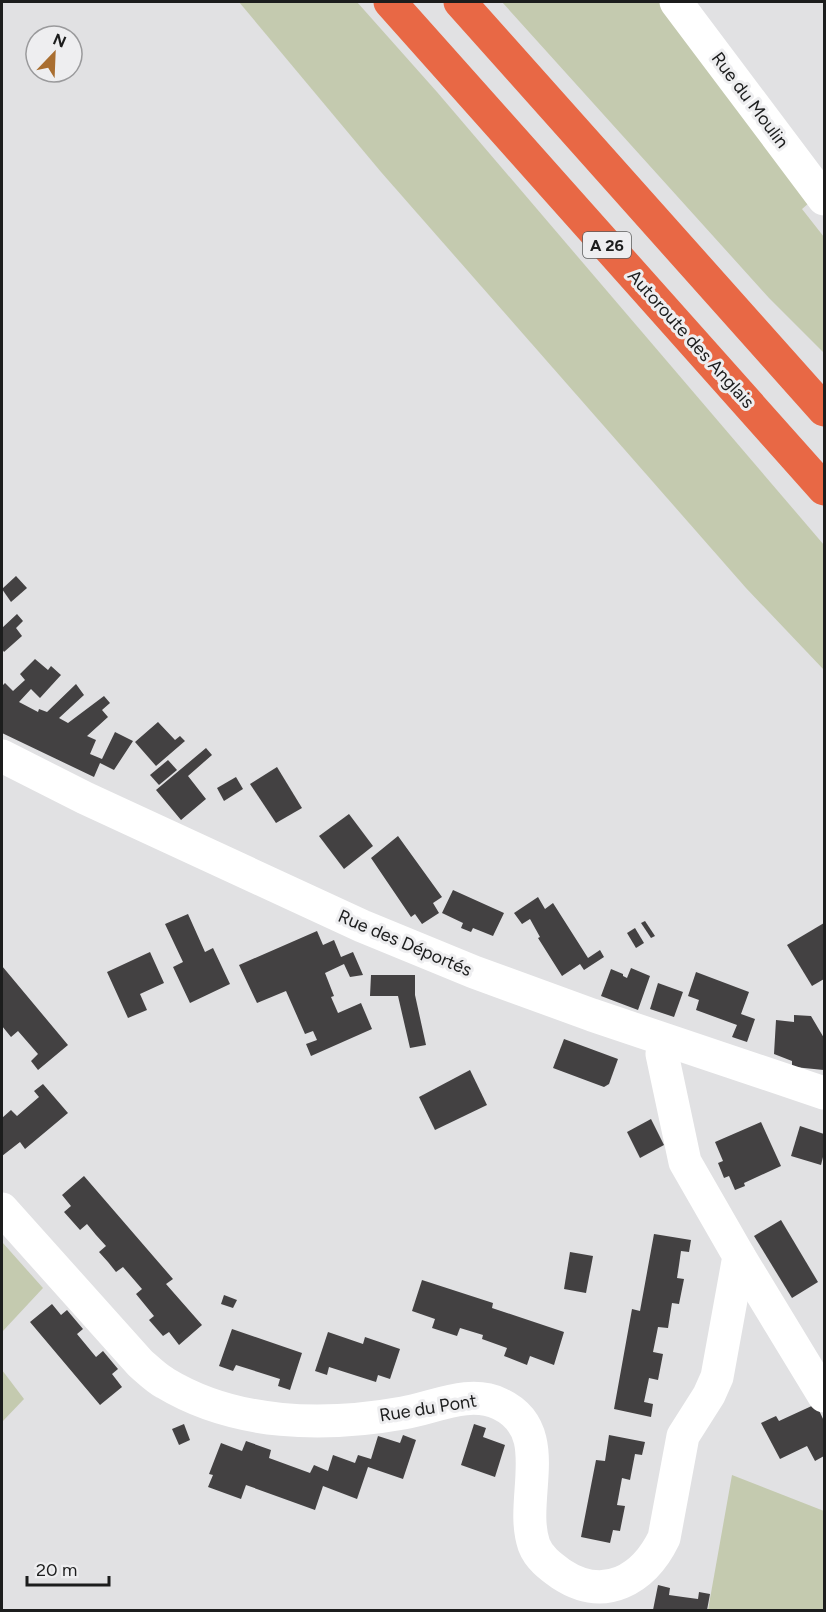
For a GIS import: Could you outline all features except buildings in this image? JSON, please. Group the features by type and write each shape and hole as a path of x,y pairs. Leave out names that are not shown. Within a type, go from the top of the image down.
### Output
{"highway":[{"name":"Autoroute des Anglais","path":"390,2 825,489"},
{"name":"A 26","path":"460,2 825,410"}],"street":[{"name":"Rue du Moulin","path":"676,2 825,199"},
{"name":"Rue des Déportés","path":"2,756 85,798 362,926 474,972 665,1041 825,1093"},
{"path":"665,1041 662,1054 685,1162 739,1256 825,1396"},
{"name":"Rue du Pont","path":"2,1209 140,1363 164,1383 199,1400 244,1414 296,1421 325,1422 405,1413 469,1398 487,1399 502,1404 520,1419 529,1435 533,1454 531,1533 542,1559 566,1577 583,1584 604,1586 617,1584 640,1572 658,1551 664,1538 683,1436 709,1395 717,1377 739,1256"}],"green space":[{"path":"239,2 357,2 437,92 824,545 824,670 746,588 381,172"},
{"path":"502,2 686,2 824,190 802,209 824,237 824,353 769,298"},
{"path":"2,1242 43,1288 2,1332"},
{"path":"2,1370 24,1399 2,1422"},
{"path":"732,1475 824,1511 824,1610 708,1610"}]}
